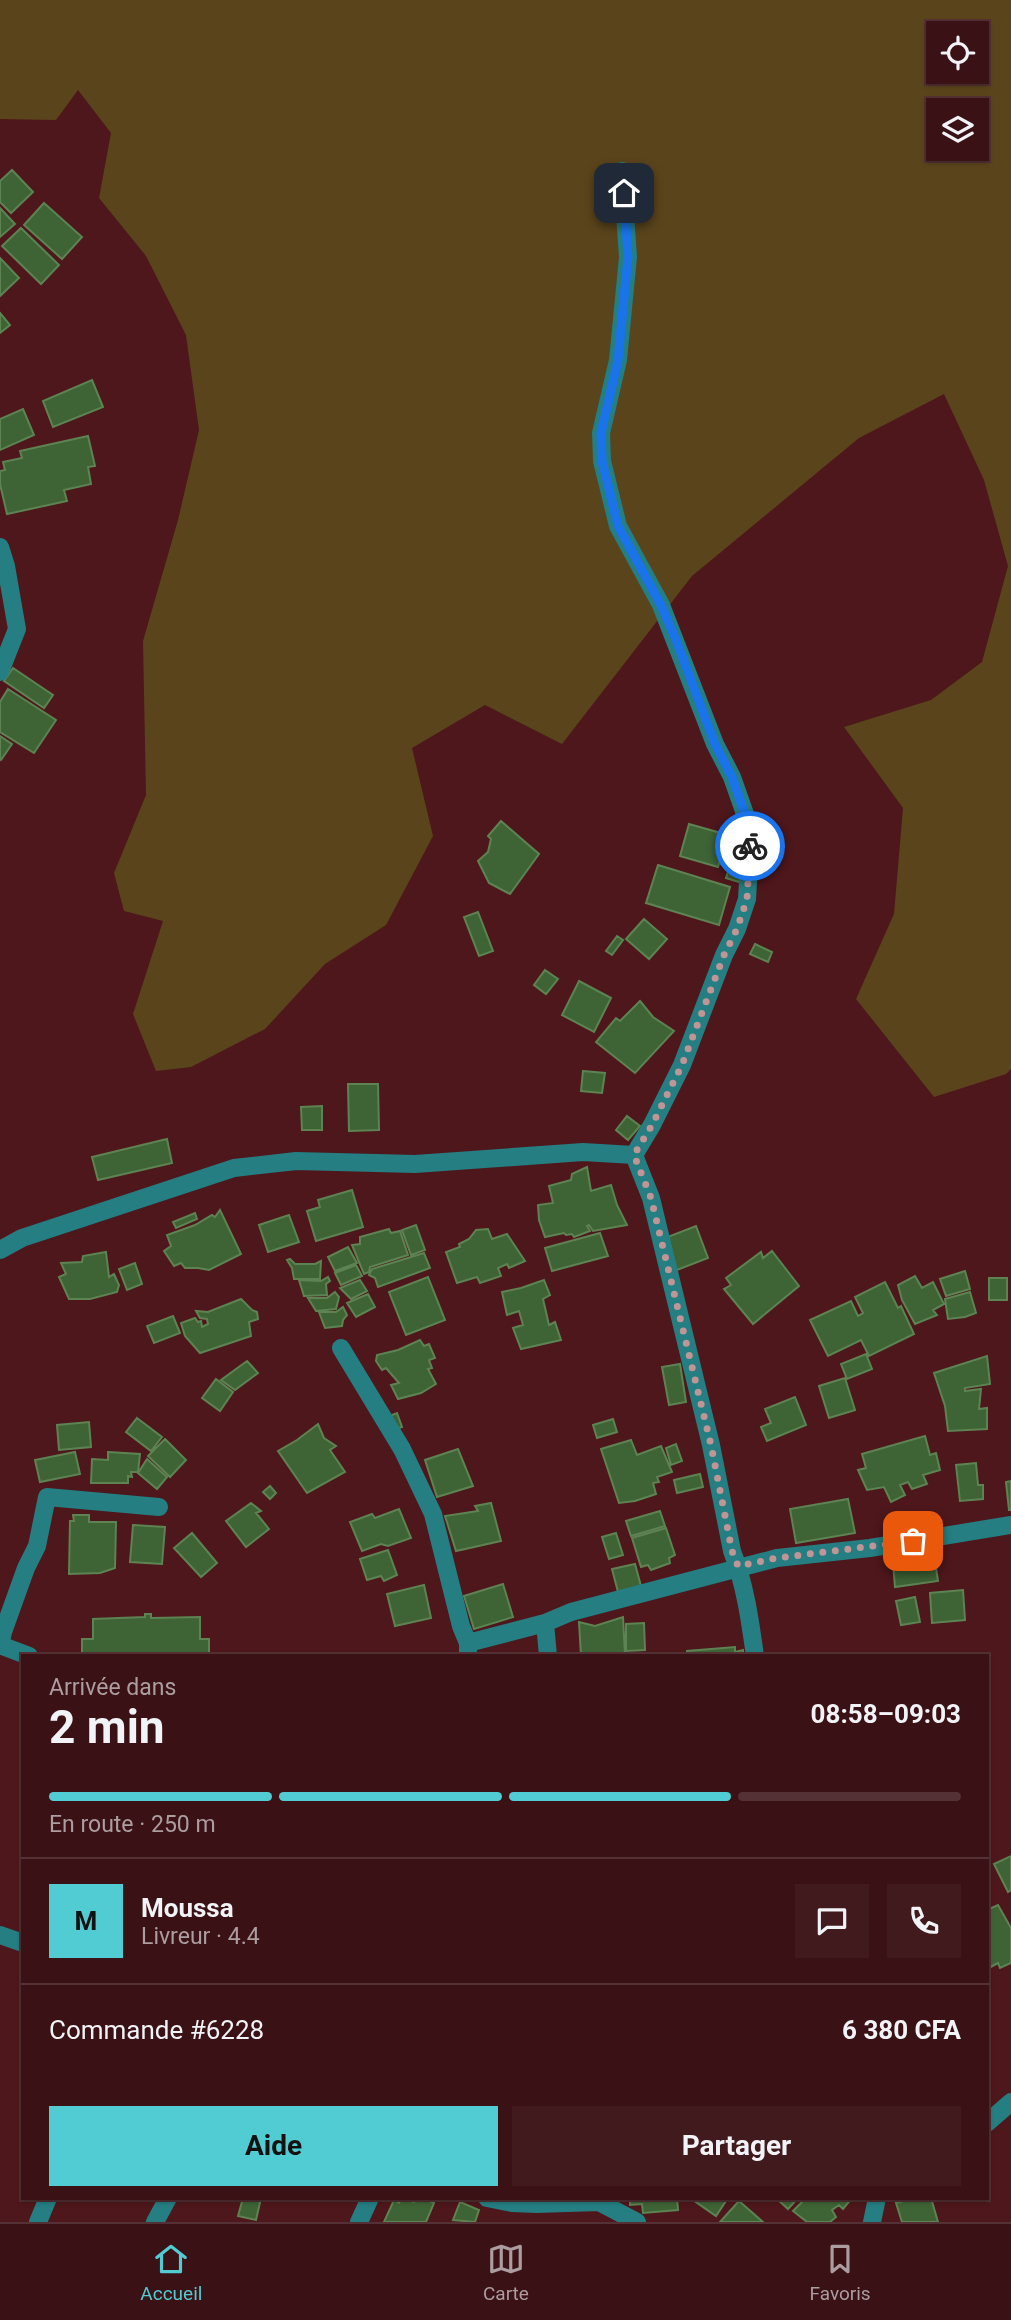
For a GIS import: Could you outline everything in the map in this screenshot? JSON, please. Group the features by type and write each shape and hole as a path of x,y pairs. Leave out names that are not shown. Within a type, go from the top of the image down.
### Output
{"street":[{"path":"622,171 628,257 618,360 601,433 602,461 618,526 661,605 715,744 732,777 751,831 747,899 737,929 724,955 682,1065 634,1155"},
{"path":"0,547 17,629 0,672"},
{"path":"0,1250 22,1238 234,1168 296,1161 415,1164 583,1152 634,1155"},
{"path":"634,1155 651,1198 711,1445 732,1551 751,1623 755,1654"},
{"path":"341,1348 402,1449 433,1514 468,1649 571,1612 709,1577 738,1566 777,1558 894,1544 1011,1525"},
{"path":"23,1654 0,1646 17,1594 37,1546 47,1497 159,1507"},
{"path":"545,1623 548,1654"},
{"path":"989,2121 1011,2102"},
{"path":"38,2222 47,2200"},
{"path":"155,2222 167,2200"},
{"path":"359,2222 369,2200"},
{"path":"496,2200 537,2204 600,2200 637,2222"},
{"path":"872,2222 877,2200"}],"shaded area":[{"path":"0,0 1011,0 1011,1069 1006,1074 934,1097 856,999 894,914 903,808 844,727 931,700 982,662 1008,566 984,480 944,394 859,438 692,576 562,744 485,705 412,748 433,836 386,925 325,964 265,1029 191,1067 156,1071 133,1014 163,921 124,911 114,873 146,795 143,641 178,520 199,430 186,335 146,256 99,198 111,133 78,90 56,120 0,119"}],"building":[{"path":"12,170 33,192 11,213 0,202 0,181"},
{"path":"44,203 82,237 62,259 24,225"},
{"path":"0,208 15,224 0,237"},
{"path":"21,228 59,265 41,284 2,246"},
{"path":"0,258 19,278 0,296"},
{"path":"0,313 10,325 0,333"},
{"path":"92,380 103,407 53,427 43,401"},
{"path":"23,409 34,435 0,450 0,419"},
{"path":"88,436 95,466 88,467 91,484 64,490 67,501 7,514 0,484 0,471 5,470 3,462 22,458 20,451"},
{"path":"13,668 53,695 44,708 4,681"},
{"path":"8,689 56,720 34,753 0,732 0,702"},
{"path":"0,736 12,744 1,760 0,759"},
{"path":"501,821 539,854 510,894 489,883 478,861 488,852 491,839 488,836"},
{"path":"689,824 728,835 718,867 680,856"},
{"path":"658,865 730,887 719,925 646,903"},
{"path":"730,865 743,869 739,882 726,878"},
{"path":"478,912 493,951 479,956 464,917"},
{"path":"644,919 667,939 649,959 626,939"},
{"path":"617,936 623,940 612,955 606,951"},
{"path":"755,944 772,952 768,962 750,954"},
{"path":"545,970 558,979 546,994 534,985"},
{"path":"579,981 611,998 594,1032 562,1015"},
{"path":"640,1001 653,1017 674,1031 635,1073 596,1042 616,1018 620,1021"},
{"path":"583,1071 605,1073 602,1093 581,1091"},
{"path":"348,1084 378,1084 379,1130 349,1131"},
{"path":"322,1106 322,1130 302,1130 301,1107"},
{"path":"627,1116 640,1126 628,1140 616,1130"},
{"path":"167,1139 172,1163 98,1180 92,1157"},
{"path":"587,1167 591,1191 611,1185 627,1225 593,1231 589,1225 587,1226 590,1231 574,1237 564,1233 545,1237 539,1220 538,1205 553,1203 549,1186 571,1180 572,1174"},
{"path":"352,1190 363,1227 316,1241 307,1211 320,1207 318,1200"},
{"path":"220,1210 241,1254 209,1270 185,1268 181,1263 174,1266 164,1251 171,1246 167,1235 195,1225 212,1215 215,1217"},
{"path":"195,1213 197,1219 176,1228 173,1222"},
{"path":"289,1215 299,1242 268,1252 259,1225"},
{"path":"416,1225 425,1250 411,1255 402,1230"},
{"path":"696,1226 708,1258 677,1270 665,1238"},
{"path":"389,1229 391,1233 400,1231 408,1255 370,1267 369,1272 364,1274 352,1245 360,1244 360,1237"},
{"path":"488,1229 492,1239 507,1234 525,1261 509,1268 507,1264 498,1268 501,1276 480,1283 477,1277 457,1283 446,1252 460,1247 459,1244 469,1239 476,1230"},
{"path":"600,1233 608,1256 552,1271 545,1248"},
{"path":"348,1247 357,1263 335,1271 328,1257"},
{"path":"772,1251 799,1286 753,1324 724,1289 731,1285 726,1278 761,1252 763,1258"},
{"path":"106,1252 109,1277 114,1274 119,1285 117,1292 90,1299 69,1299 59,1277 66,1274 61,1263 82,1262 83,1256"},
{"path":"424,1253 430,1268 378,1287 375,1278 369,1275 372,1269"},
{"path":"290,1259 295,1264 315,1264 321,1261 320,1279 294,1279 287,1260"},
{"path":"135,1263 142,1284 127,1290 119,1269"},
{"path":"356,1265 362,1276 341,1285 335,1273"},
{"path":"965,1271 970,1289 946,1296 940,1279"},
{"path":"915,1276 922,1288 933,1282 944,1304 933,1310 937,1315 915,1324 902,1300 898,1285"},
{"path":"328,1277 330,1281 326,1284 327,1295 304,1296 299,1280 321,1281"},
{"path":"428,1277 445,1320 406,1335 389,1292"},
{"path":"989,1278 1007,1278 1007,1300 989,1300"},
{"path":"360,1280 367,1291 351,1299 340,1288"},
{"path":"544,1280 550,1295 543,1299 549,1325 555,1322 561,1340 521,1349 513,1328 523,1325 519,1311 507,1315 502,1292"},
{"path":"885,1282 898,1308 901,1306 914,1334 869,1356 861,1340 828,1356 810,1320 851,1301 858,1316 863,1313 855,1297"},
{"path":"335,1292 339,1297 336,1309 316,1311 308,1298 327,1298"},
{"path":"970,1292 976,1313 948,1319 945,1299"},
{"path":"368,1294 375,1307 356,1317 347,1303"},
{"path":"241,1299 257,1312 258,1319 249,1322 251,1336 200,1353 185,1336 181,1323 195,1318 198,1322 201,1321 202,1327 208,1324 207,1319 200,1318 196,1311 208,1312"},
{"path":"343,1307 347,1315 342,1326 325,1328 319,1312 336,1312"},
{"path":"173,1316 180,1333 154,1343 147,1326"},
{"path":"420,1340 424,1346 429,1344 435,1358 429,1360 432,1368 428,1369 436,1384 421,1393 398,1399 391,1385 399,1383 386,1368 382,1370 376,1361 377,1355 398,1350"},
{"path":"866,1354 872,1369 847,1379 841,1364"},
{"path":"987,1356 990,1384 965,1388 965,1391 981,1389 979,1409 987,1408 987,1429 948,1431 945,1406 934,1373"},
{"path":"247,1361 258,1373 235,1390 221,1380"},
{"path":"680,1364 686,1402 669,1405 662,1367"},
{"path":"845,1378 855,1410 829,1418 819,1386"},
{"path":"216,1379 233,1392 220,1411 202,1398"},
{"path":"795,1397 806,1425 767,1441 761,1427 771,1423 765,1409"},
{"path":"397,1413 402,1427 392,1431 387,1417"},
{"path":"137,1418 162,1437 151,1451 126,1432"},
{"path":"613,1419 617,1432 597,1438 593,1425"},
{"path":"89,1422 91,1447 59,1450 57,1425"},
{"path":"318,1424 324,1438 336,1446 330,1450 345,1472 307,1493 278,1451"},
{"path":"925,1436 930,1455 936,1453 940,1470 923,1475 927,1484 912,1489 908,1482 900,1485 905,1495 891,1502 884,1487 867,1490 858,1470 866,1468 862,1454"},
{"path":"165,1439 186,1460 170,1477 148,1456"},
{"path":"631,1440 637,1455 661,1446 672,1472 657,1477 659,1482 653,1483 656,1494 619,1503 601,1449"},
{"path":"676,1444 682,1461 671,1465 666,1448"},
{"path":"458,1449 473,1486 437,1497 425,1460"},
{"path":"75,1452 80,1474 40,1482 35,1460"},
{"path":"108,1452 140,1454 138,1472 131,1472 132,1477 128,1476 128,1483 91,1483 92,1459 108,1460"},
{"path":"147,1459 167,1477 157,1489 138,1473"},
{"path":"976,1463 978,1485 983,1485 983,1499 960,1501 956,1465"},
{"path":"700,1474 703,1487 677,1493 674,1480"},
{"path":"1011,1481 1011,1510 1009,1510 1006,1482"},
{"path":"270,1486 276,1493 270,1499 263,1492"},
{"path":"848,1499 855,1533 796,1543 790,1509"},
{"path":"251,1503 261,1511 256,1513 269,1529 246,1547 226,1521"},
{"path":"491,1503 501,1541 456,1551 445,1516 478,1511 475,1506"},
{"path":"399,1509 411,1538 362,1551 350,1522 372,1514 375,1518"},
{"path":"660,1511 665,1526 631,1536 626,1521"},
{"path":"73,1515 89,1515 89,1522 116,1522 115,1568 100,1573 69,1574 70,1521 74,1521"},
{"path":"133,1525 165,1527 162,1564 130,1562"},
{"path":"666,1528 675,1555 669,1558 670,1563 651,1570 648,1565 641,1567 632,1538"},
{"path":"192,1533 217,1563 201,1577 174,1548"},
{"path":"616,1533 623,1555 609,1559 602,1537"},
{"path":"933,1548 938,1581 895,1587 892,1552"},
{"path":"388,1550 397,1575 384,1581 381,1576 367,1580 360,1559"},
{"path":"635,1564 641,1586 618,1592 612,1569"},
{"path":"503,1584 513,1617 474,1629 464,1596"},
{"path":"424,1585 431,1618 395,1626 387,1594"},
{"path":"963,1590 965,1620 932,1623 930,1593"},
{"path":"915,1597 920,1622 901,1625 896,1601"},
{"path":"145,1614 151,1614 151,1618 200,1617 200,1639 209,1639 209,1654 82,1654 82,1639 93,1639 93,1619 145,1617"},
{"path":"623,1617 625,1654 581,1654 579,1622 595,1626"},
{"path":"644,1623 645,1650 626,1651 626,1624"},
{"path":"735,1647 735,1652 743,1650 743,1654 687,1654 687,1651"},
{"path":"1011,1856 1011,1890 1008,1892 994,1864"},
{"path":"998,1905 1011,1928 1011,1963 1000,1968 998,1963 989,1968 989,1909"},
{"path":"242,2200 261,2200 256,2220 238,2216"},
{"path":"394,2200 399,2203 401,2200 428,2200 434,2203 426,2222 384,2222"},
{"path":"630,2200 677,2200 678,2210 643,2213 642,2204 630,2205"},
{"path":"693,2200 727,2200 716,2216"},
{"path":"778,2200 796,2200 788,2209"},
{"path":"804,2200 850,2200 843,2209 839,2205 832,2210 836,2217 830,2222 807,2222 793,2211"},
{"path":"932,2200 938,2222 902,2222 896,2203"},
{"path":"739,2201 763,2222 720,2222"},
{"path":"460,2202 479,2210 475,2222 453,2220"}],"way so far":[{"path":"750,846 747,899 737,929 724,955 682,1065 634,1155 651,1198 711,1445 732,1551 738,1566 777,1558 913,1541"}],"route":[{"path":"624,193 628,257 618,360 601,433 602,461 618,526 661,605 676,640 715,744 732,777 751,831 750,846"}]}
